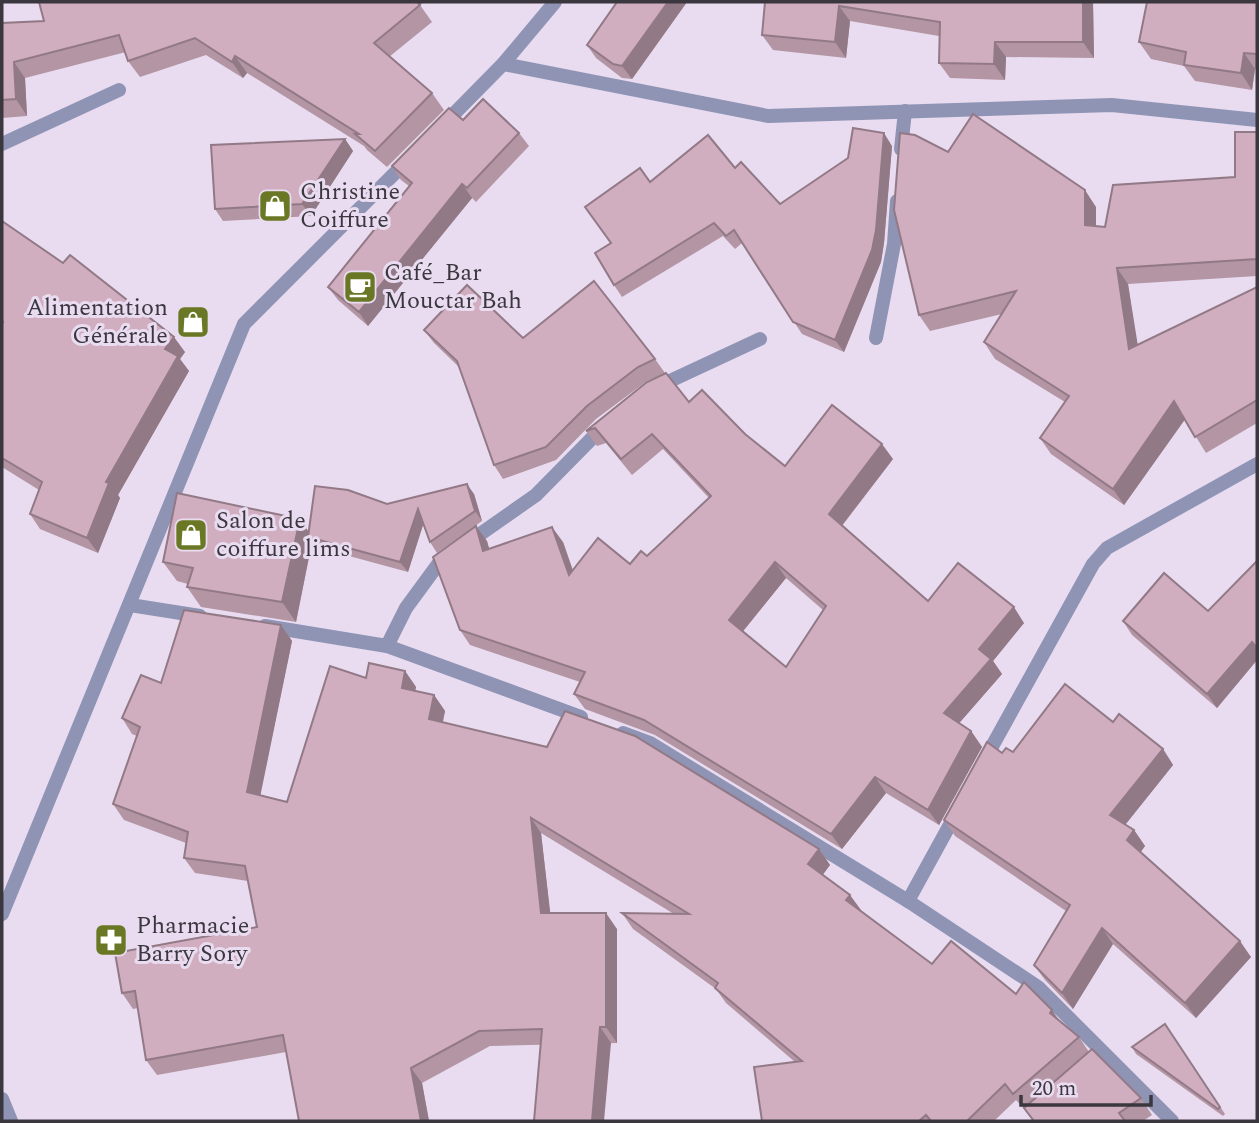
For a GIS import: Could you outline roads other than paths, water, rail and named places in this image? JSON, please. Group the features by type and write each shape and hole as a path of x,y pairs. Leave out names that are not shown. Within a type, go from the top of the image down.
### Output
{"street":[{"path":"435,133 503,64 555,2"},
{"path":"503,64 768,116 1112,105 1257,120"},
{"path":"2,144 118,90"},
{"path":"900,161 905,111"},
{"path":"2,914 244,324 415,153"},
{"path":"876,338 894,244 898,186"},
{"path":"643,397 653,389 760,340"},
{"path":"387,646 406,608 439,563 536,495 612,420"},
{"path":"908,901 1093,564 1107,548 1257,464"},
{"path":"130,605 211,618"},
{"path":"252,624 387,646 650,743 908,901 1038,987 1099,1057 1172,1121"},
{"path":"2,1098 11,1121"}],"place":[{"name":"Christine Coiffure","path":"275,206"},
{"name":"Café_Bar Mouctar Bah","path":"360,287"},
{"name":"Alimentation Générale","path":"193,322"},
{"name":"Salon de coiffure lims","path":"191,535"},
{"name":"Pharmacie Barry Sory","path":"111,940"}]}
